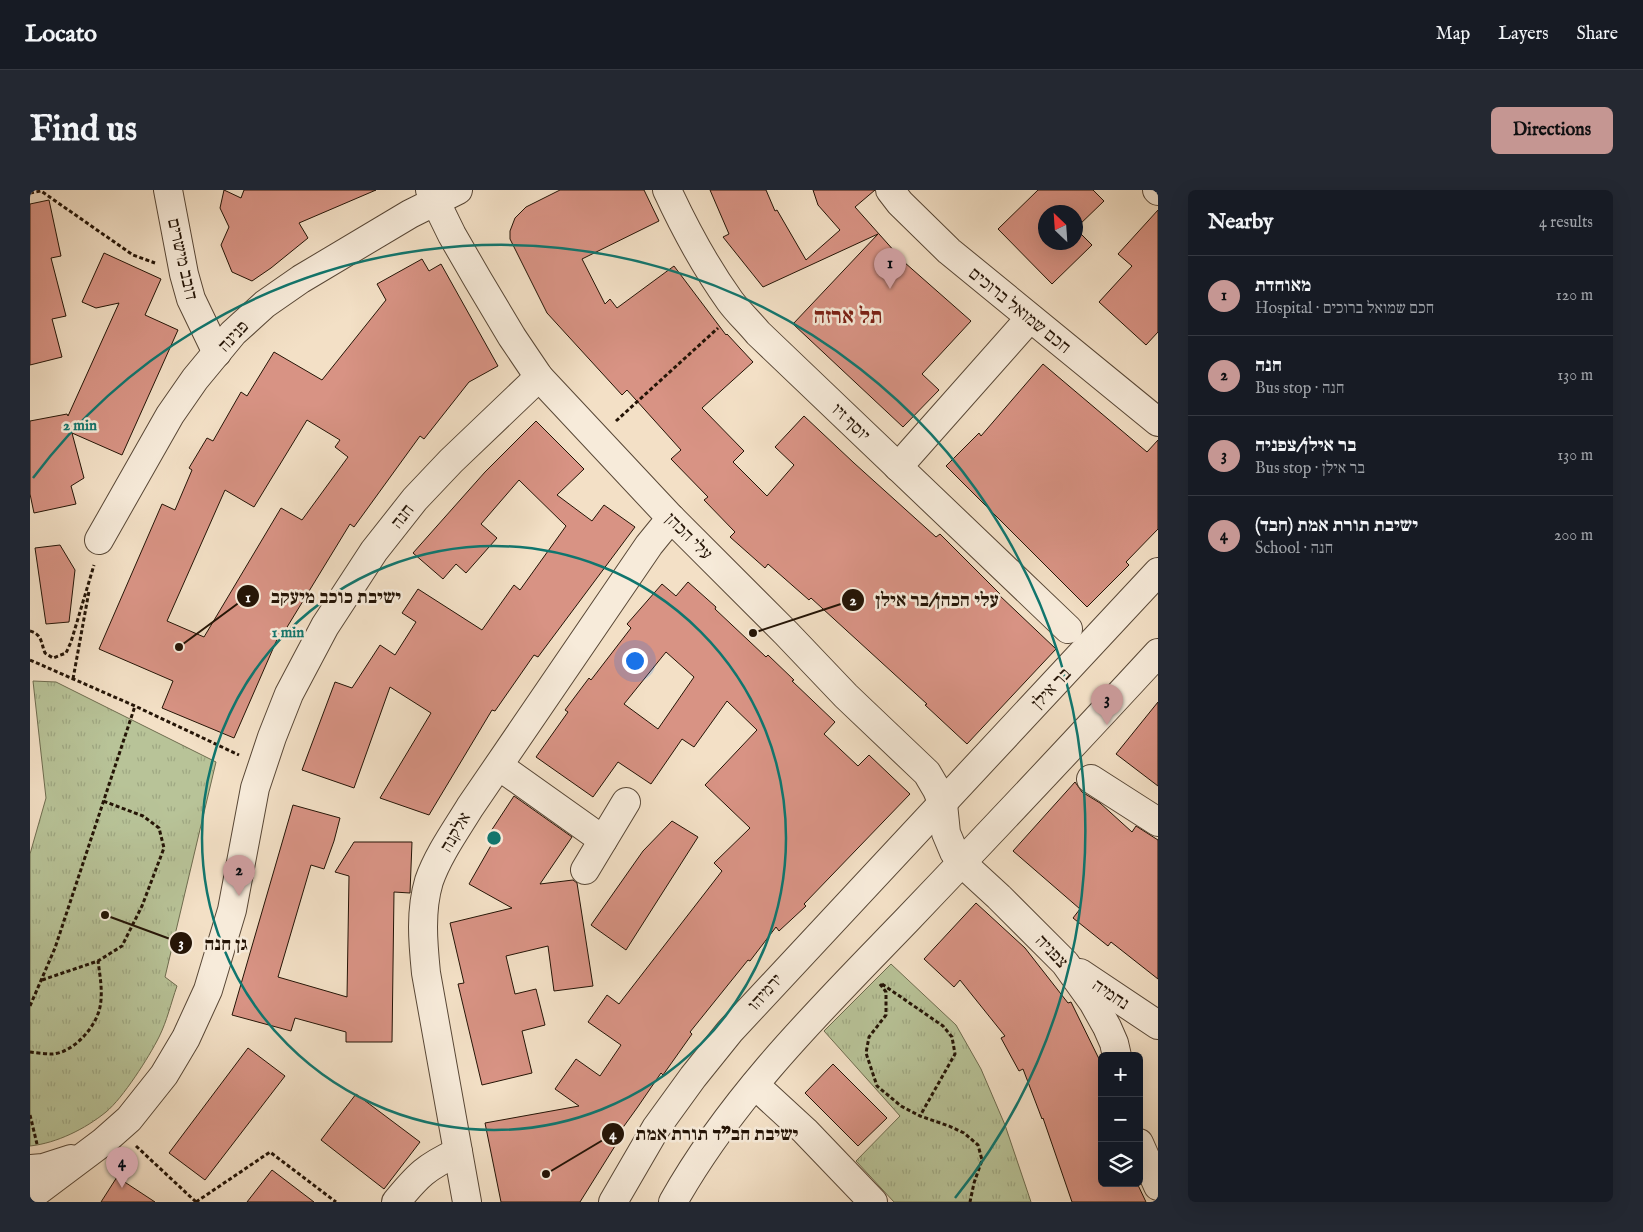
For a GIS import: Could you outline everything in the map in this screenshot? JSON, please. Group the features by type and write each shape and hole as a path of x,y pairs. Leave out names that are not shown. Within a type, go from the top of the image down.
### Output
{"street":[{"name":"דובב מישרים","path":"168,190 184,274 191,299 217,353"},
{"name":"יוסף זיו","path":"668,190 686,230 711,271 738,310 758,333 1068,629"},
{"name":"חכם שמואל ברוכים","path":"890,190 900,204 949,251 1158,422"},
{"name":"פנינה","path":"100,540 170,415 234,333 272,299 300,279 441,194"},
{"name":"עלי הכהן","path":"441,194 478,280 512,337 539,377 671,518 846,696 922,767 933,782 943,804 949,843 962,863"},
{"path":"898,467 1030,318"},
{"name":"חנה","path":"30,1193 39,1190 129,1119 164,1075 186,1038 208,990 232,910 255,788 262,766 289,694 325,626 374,551 415,499 451,461 539,377"},
{"name":"אלקנה","path":"467,1202 426,973 422,940 429,882 444,850 470,807 649,545 671,518"},
{"name":"בר אילן","path":"943,804 1158,572"},
{"path":"673,1202 698,1160 754,1085 807,1024 962,863 1158,654"},
{"path":"499,766 603,840"},
{"path":"1092,779 1158,822"},
{"path":"585,870 626,802"},
{"name":"ירמיהו","path":"613,1202 656,1128 693,1077 730,1031 780,975 943,804"},
{"name":"צפניה","path":"962,863 1065,963 1093,1002 1116,1050"},
{"name":"נחמיה","path":"1065,963 1153,1022"},
{"path":"1116,1050 1121,1031 1127,1025 1136,1020 1153,1022"},
{"path":"754,1085 805,1131 874,1202"},
{"name":"חנה","path":"30,1169 43,1168 78,1157 110,1135"},
{"path":"396,1202 417,1176 434,1163 458,1152"},
{"path":"1143,1152 1158,1186"}],"path":[{"path":"30,193 41,191 134,255 184,274"},
{"path":"597,438 738,310"},
{"path":"73,679 100,540"},
{"path":"30,630 36,632 41,638 45,653 54,658 66,653 92,578"},
{"path":"30,660 262,766"},
{"path":"30,1006 55,948 134,706"},
{"path":"41,980 98,961 122,946 142,906 164,848 159,828 143,816 103,801"},
{"path":"30,1052 55,1054 76,1045 89,1030 100,1009 101,986 98,961"},
{"path":"920,1116 955,1054 952,1037 943,1026 877,980 886,992 886,1015 869,1037 866,1053 877,1086 901,1106 920,1116 964,1133 978,1145 982,1160 970,1202"},
{"path":"110,1135 196,1202 270,1152 336,1202"}],"green space":[{"path":"33,681 56,682 216,762 165,977 177,986 159,1037 135,1077 113,1106 106,1112 70,1134 50,1142 30,1146 30,854 46,798"},
{"path":"891,964 956,1025 981,1069 1005,1125 1031,1202 894,1202 856,1161 900,1116 824,1031"}],"building":[{"path":"224,190 241,198 244,190 376,190 299,223 308,238 252,281 232,272 221,245 229,227 220,208"},
{"path":"560,190 644,190 659,221 582,259 605,304 610,299 617,308 674,266 726,335 753,362 702,408 744,451 733,462 767,496 794,465 775,447 804,416 936,537 940,534 999,595 1056,649 967,744 925,705 927,704 811,598 809,600 768,564 765,568 730,537 735,532 704,500 708,497 671,459 681,450 627,390 622,395 547,313 510,239 510,231 515,218 526,207"},
{"path":"710,190 766,190 775,211 777,210 806,260 840,230 818,205 813,190 875,190 855,207 904,262 971,321 922,374 939,390 903,427 793,324 878,234 763,287 723,237 729,234"},
{"path":"1038,190 1093,190 1104,201 1083,221 1083,205 1038,205 1038,250 1083,250 1083,236 1092,245 1052,284 998,229"},
{"path":"49,200 61,256 51,258 66,316 52,319 62,357 30,365 30,204"},
{"path":"1158,210 1158,332 1146,345 1099,302 1132,266 1118,254"},
{"path":"104,253 161,279 145,315 178,330 122,455 72,433 84,478 71,486 76,504 34,513 30,494 30,421 67,414 68,416 119,303 96,308 82,302"},
{"path":"422,259 429,271 441,264 498,366 469,382 424,439 420,436 354,527 350,524 281,637 279,635 234,738 162,708 173,681 99,649 162,504 175,510 192,470 189,468 207,438 213,441 241,392 247,396 274,352 322,380 386,300 377,284","holes":["307,420 340,440 335,447 348,457 302,520 281,508 204,637 167,621 225,490 254,507"]},
{"path":"1043,364 1147,452 1158,440 1158,529 1126,562 1129,565 1087,607 946,466 979,433 981,436"},
{"path":"536,421 584,469 557,495 592,521 604,505 635,527 538,657 534,655 495,711 492,710 429,815 380,798 431,713 390,687 354,788 302,770 335,682 352,688 380,645 395,655 416,622 402,613 418,589 482,630 514,585 520,590 566,526 519,480 481,524 497,538 466,573 456,564 443,579 413,553 485,472"},
{"path":"60,545 75,570 69,622 46,624 35,548"},
{"path":"688,582 766,657 768,655 835,722 824,734 858,766 869,755 910,794 804,904 806,906 779,931 776,927 750,961 748,960 690,1032 692,1034 663,1075 661,1073 611,1144 615,1146 580,1202 501,1202 485,1123 579,1106 555,1089 576,1059 600,1076 621,1045 588,1022 607,995 619,1004 722,871 714,863 750,828 705,785 757,730 727,701 694,747 682,739 651,784 618,762 593,797 536,757 568,712 565,710 631,628 627,624 662,584 676,596","holes":["666,652 694,677 658,729 624,704"]},
{"path":"1158,702 1158,786 1116,754"},
{"path":"1075,782 1082,792 1100,803 1132,832 1136,826 1158,840 1158,979 1111,942 1108,946 1073,918 1080,909 1013,851"},
{"path":"514,796 572,837 540,884 573,880 577,883 593,986 554,991 548,946 506,956 515,994 536,989 545,1025 522,1031 532,1073 482,1085 458,984 464,983 450,923 512,908 469,884 497,835 491,831"},
{"path":"293,805 340,818 324,869 311,865 278,977 347,997 349,876 335,872 354,842 412,842 410,893 394,892 392,1042 346,1042 346,1032 295,1018 291,1031 232,1015"},
{"path":"672,821 698,837 626,950 591,925 643,851"},
{"path":"976,903 1025,948 1068,1003 1071,1002 1098,1057 1098,1187 1139,1187 1146,1202 1072,1202 1043,1118 1023,1069 1019,1071 1001,1038 1005,1036 960,980 954,987 924,959"},
{"path":"248,1048 285,1076 205,1180 169,1153"},
{"path":"833,1064 887,1118 858,1146 805,1093"},
{"path":"356,1094 420,1142 384,1189 321,1140"},
{"path":"272,1170 314,1202 247,1202"},
{"path":"117,1177 155,1202 101,1202"}],"place":[{"name":"מאוחדת","path":"890,289"},
{"name":"עלי הכהן/בר אילן","path":"753,633"},
{"name":"ישיבת כוכב מיעקב","path":"179,647"},
{"name":"בר אילן/צפניה","path":"1107,725"},
{"name":"חנה","path":"239,896"},
{"name":"גן חנה","path":"105,915"},
{"name":"ישיבת חב\"ד תורת אמת","path":"546,1174"},
{"name":"ישיבת תורת אמת (חבד)","path":"122,1188"}],"district":[{"name":"תל ארזה","path":"848,315"}]}
